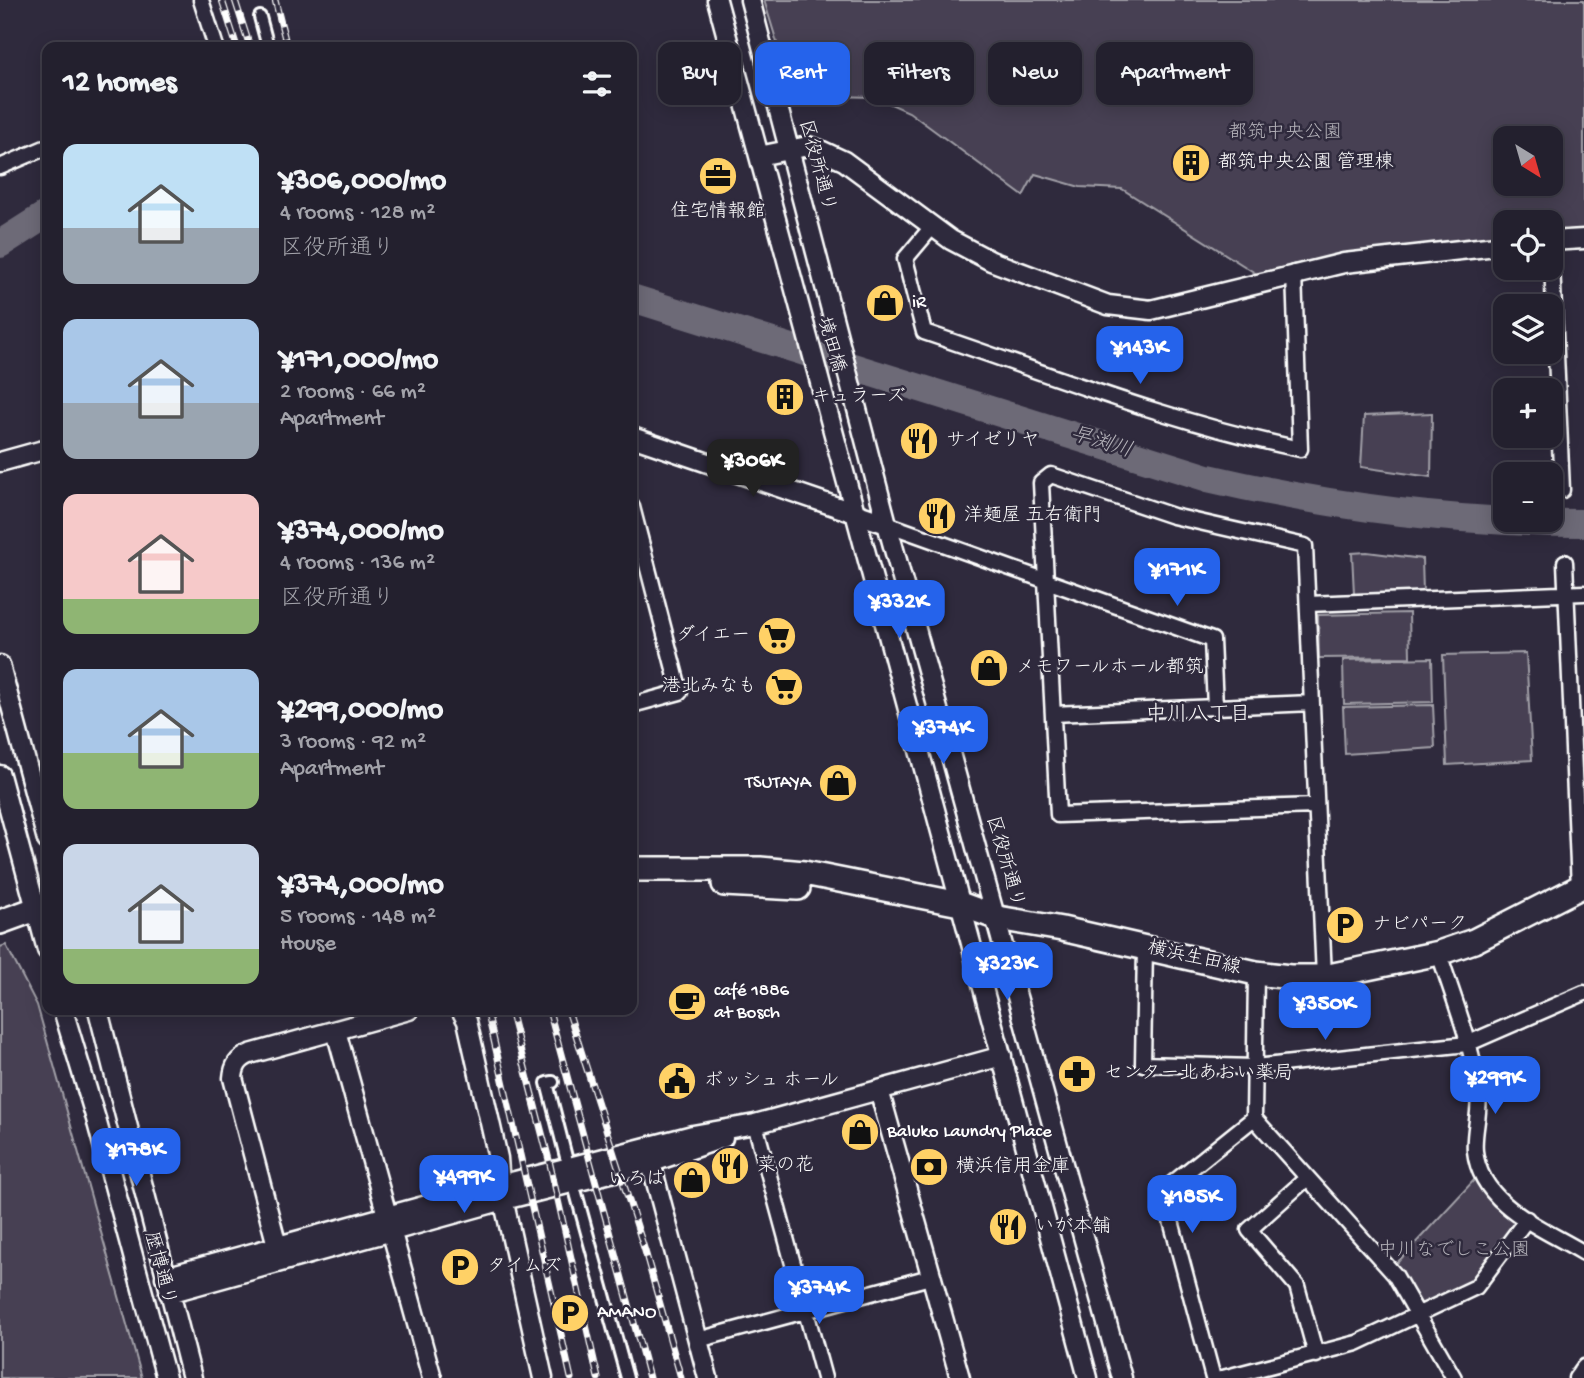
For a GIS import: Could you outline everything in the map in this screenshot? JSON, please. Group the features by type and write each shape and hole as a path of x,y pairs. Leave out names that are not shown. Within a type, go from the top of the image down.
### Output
{"main road":[{"name":"横浜生田線","path":"637,869 804,873 963,912"},
{"name":"横浜生田線","path":"637,883 690,882 827,891 998,918 1145,947 1256,973 1324,977 1439,953 1474,941 1581,886"},
{"path":"0,922 42,910"}],"street":[{"path":"201,0 214,42"},
{"path":"717,0 759,156 808,146 844,161 932,226 991,261 1108,305 1151,310 1294,273 1394,257 1493,246"},
{"name":"区役所通り","path":"750,0 829,302"},
{"path":"260,17 267,42"},
{"path":"0,167 42,150"},
{"name":"境田橋","path":"759,156 855,513"},
{"path":"932,226 905,260 923,332 1147,407 1300,449 1294,273"},
{"path":"1563,240 1584,239"},
{"path":"1553,280 1561,462"},
{"name":"境田橋","path":"829,302 855,398"},
{"name":"区役所通り","path":"855,398 887,524 998,918 1122,1378"},
{"path":"637,439 1047,579 1212,640 1215,707"},
{"path":"0,462 42,450"},
{"path":"1315,806 1058,816 1041,482 1051,475 1172,516 1304,546 1324,977"},
{"path":"855,513 1088,1378"},
{"path":"637,525 681,692 637,704"},
{"path":"1565,562 1581,886"},
{"path":"1308,604 1584,593"},
{"path":"0,665 42,821"},
{"path":"1053,714 1312,703"},
{"path":"0,775 42,903"},
{"path":"1145,947 1143,1063 1255,1067 1467,1044 1584,993"},
{"path":"1439,953 1467,1044 1479,1096 1474,1147 1477,1166 1495,1196 1527,1219 1584,1253"},
{"path":"1256,973 1254,1118 1395,1275 1454,1378"},
{"name":"歴博通り","path":"65,1015 96,1119 166,1378"},
{"name":"歴博通り","path":"99,1015 192,1378"},
{"path":"279,1253 233,1078 234,1069 243,1056 391,1015"},
{"path":"464,1015 492,1133 502,1192 543,1378"},
{"path":"335,1031 432,1378"},
{"path":"167,1285 502,1192 649,1155 695,1149 755,1124 1002,1056"},
{"path":"553,1082 547,1083 566,1157"},
{"path":"879,1090 960,1378"},
{"path":"1213,1378 1163,1191 1254,1118"},
{"path":"755,1124 824,1378"},
{"path":"649,1155 708,1378"},
{"path":"1307,1178 1249,1230 1297,1286 1316,1355"},
{"path":"576,1193 626,1378"},
{"path":"1223,1378 1357,1343 1476,1287 1527,1219"},
{"path":"698,1340 930,1277"},
{"path":"1576,1378 1584,1367"}],"green space":[{"name":"都筑中央公園","path":"764,0 1584,0 1584,232 1563,234 1563,210 1493,210 1493,242 1260,276 1122,189 1080,187 1035,174 1023,196 909,112 893,105 974,105 974,42 864,42 864,97 850,96 850,42 777,42"},
{"path":"1432,413 1431,477 1361,467 1364,416"},
{"path":"1367,552 1422,559 1423,592 1354,594 1352,553"},
{"path":"1409,613 1410,657 1319,658 1318,615"},
{"path":"1526,653 1532,760 1447,765 1443,655"},
{"path":"1432,658 1433,702 1344,704 1343,660"},
{"path":"1433,705 1435,748 1345,754 1343,707"},
{"path":"6,945 37,1005 142,1378 0,1378 0,947"},
{"name":"中川なでしこ公園","path":"1475,1179 1494,1206 1518,1221 1472,1282 1421,1308 1396,1264"}],"waterway":[{"name":"早渕川","path":"0,244 42,217"},
{"name":"早渕川","path":"637,300 1208,478 1301,497 1394,511 1489,520 1584,523"}],"railway":[{"path":"222,0 235,42"},
{"path":"235,0 248,42"},
{"path":"275,0 286,42"},
{"path":"488,1015 571,1378"},
{"path":"511,1015 549,1160 598,1378"},
{"path":"550,1015 649,1378"},
{"path":"570,1015 645,1251 681,1378"}],"place":[{"name":"都筑中央公園 管理棟","path":"1191,163"},
{"name":"住宅情報館","path":"718,176"},
{"name":"iR","path":"885,303"},
{"name":"キュラーズ","path":"785,397"},
{"name":"サイゼリヤ","path":"919,441"},
{"name":"洋麺屋 五右衛門","path":"937,516"},
{"name":"ダイエー","path":"777,636"},
{"name":"メモワールホール都筑","path":"989,668"},
{"name":"港北みなも","path":"784,687"},
{"name":"TSUTAYA","path":"838,783"},
{"name":"ナビパーク","path":"1345,925"},
{"name":"café 1886 at Bosch","path":"687,1002"},
{"name":"センター北あおい薬局","path":"1077,1074"},
{"name":"ボッシュ ホール","path":"677,1081"},
{"name":"Baluko Laundry Place","path":"860,1132"},
{"name":"菜の花","path":"730,1166"},
{"name":"横浜信用金庫","path":"929,1167"},
{"name":"いろは","path":"692,1180"},
{"name":"いが本舗","path":"1008,1227"},
{"name":"タイムズ","path":"460,1267"},
{"name":"AMANO","path":"570,1313"}],"district":[{"name":"中川八丁目","path":"1198,716"}]}
